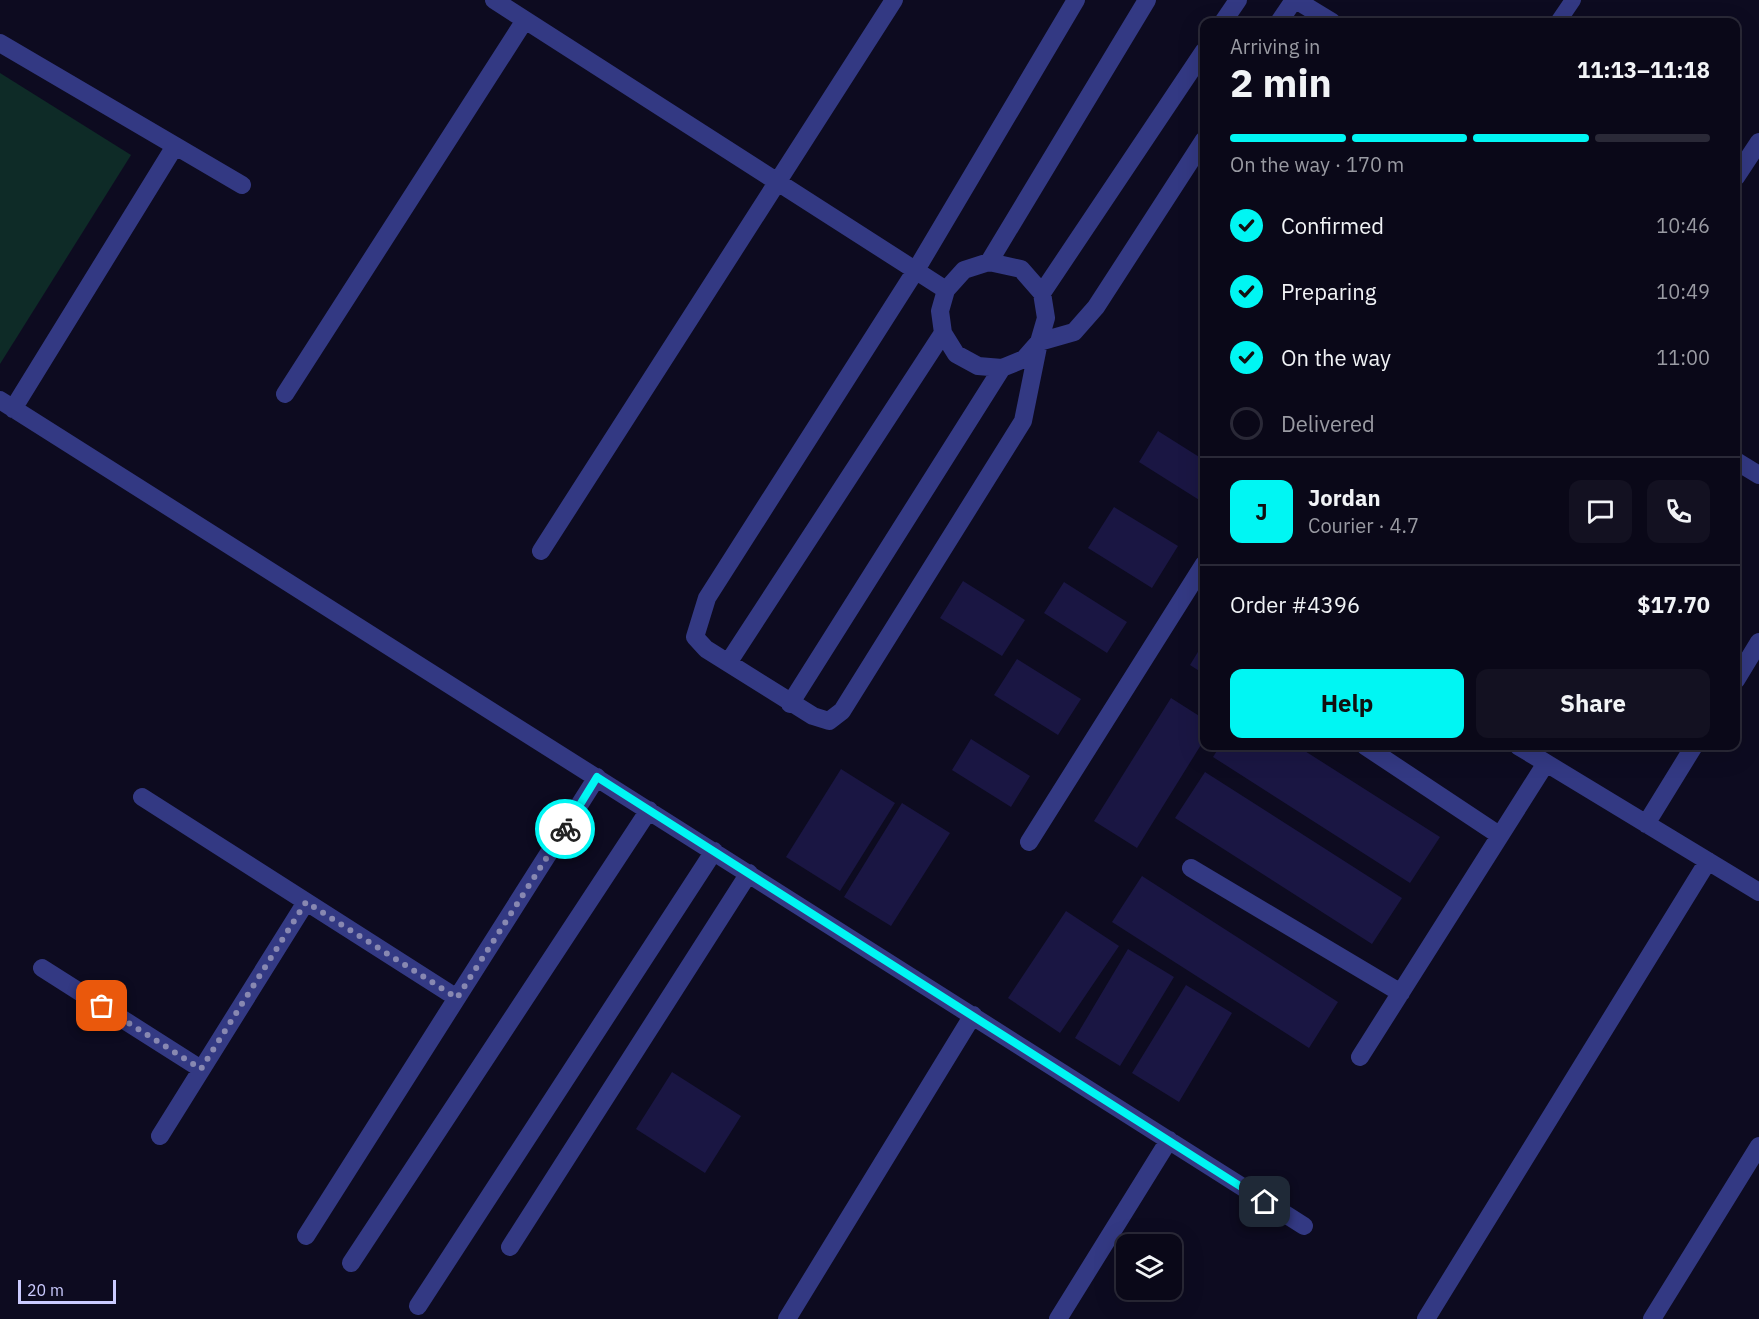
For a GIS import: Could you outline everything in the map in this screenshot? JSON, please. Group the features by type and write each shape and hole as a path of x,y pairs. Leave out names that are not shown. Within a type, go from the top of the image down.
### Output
{"street":[{"path":"494,0 778,180 946,290"},
{"path":"541,550 894,0"},
{"path":"1076,0 916,270 707,598 695,638 706,649 790,704 813,716 829,721 842,711 1023,421 1039,342 1047,318 1042,294 1021,269 989,262 964,270 946,290 940,311 943,333 956,354 978,366 1002,368 1024,359 1039,342 1074,332 1096,307 1200,151"},
{"path":"989,262 1147,0"},
{"path":"1226,18 1238,0"},
{"path":"1282,18 1295,0 1325,18"},
{"path":"285,394 525,20"},
{"path":"0,44 242,185"},
{"path":"1042,294 1200,57"},
{"path":"1740,171 1759,142"},
{"path":"175,146 7,405 1304,1226"},
{"path":"728,663 943,333"},
{"path":"790,704 1002,368"},
{"path":"1740,463 1759,475"},
{"path":"1029,842 1200,570"},
{"path":"1740,673 1759,642"},
{"path":"1378,750 1499,835"},
{"path":"1525,750 1759,892"},
{"path":"1646,824 1692,750"},
{"path":"1360,1057 1546,763"},
{"path":"306,1236 597,777"},
{"path":"142,797 457,998"},
{"path":"351,1263 648,810"},
{"path":"418,1306 714,851"},
{"path":"1426,1319 1708,861"},
{"path":"1191,868 1401,993"},
{"path":"510,1247 749,873"},
{"path":"160,1136 306,902"},
{"path":"42,968 201,1069"},
{"path":"787,1319 973,1015"},
{"path":"1058,1319 1169,1140"},
{"path":"1652,1319 1759,1146"}],"lane":[{"path":"1561,18 1573,0"}],"green space":[{"path":"0,73 131,155 0,364"}],"building":[{"path":"1158,431 1200,457 1200,500 1139,462"},
{"path":"1114,507 1178,546 1152,588 1088,548"},
{"path":"963,581 1025,620 1002,656 940,618"},
{"path":"1064,582 1127,622 1107,653 1044,613"},
{"path":"1200,649 1200,671 1190,665"},
{"path":"1017,659 1081,699 1058,735 994,695"},
{"path":"1171,698 1200,716 1200,746 1137,848 1094,821"},
{"path":"971,739 1030,776 1011,807 952,770"},
{"path":"1217,750 1303,750 1440,837 1410,883 1213,757"},
{"path":"841,769 895,803 840,891 786,857"},
{"path":"1205,772 1402,898 1372,944 1175,818"},
{"path":"902,803 950,833 891,926 844,897"},
{"path":"1142,876 1338,1002 1309,1048 1112,922"},
{"path":"1066,911 1119,946 1060,1033 1008,998"},
{"path":"1128,949 1174,977 1120,1066 1075,1038"},
{"path":"1186,985 1232,1013 1179,1102 1132,1073"},
{"path":"672,1072 741,1116 705,1173 636,1129"}],"way so far":[{"path":"102,1006 201,1069 306,902 457,998 565,829"}],"route":[{"path":"565,829 597,777 1265,1202"}]}
